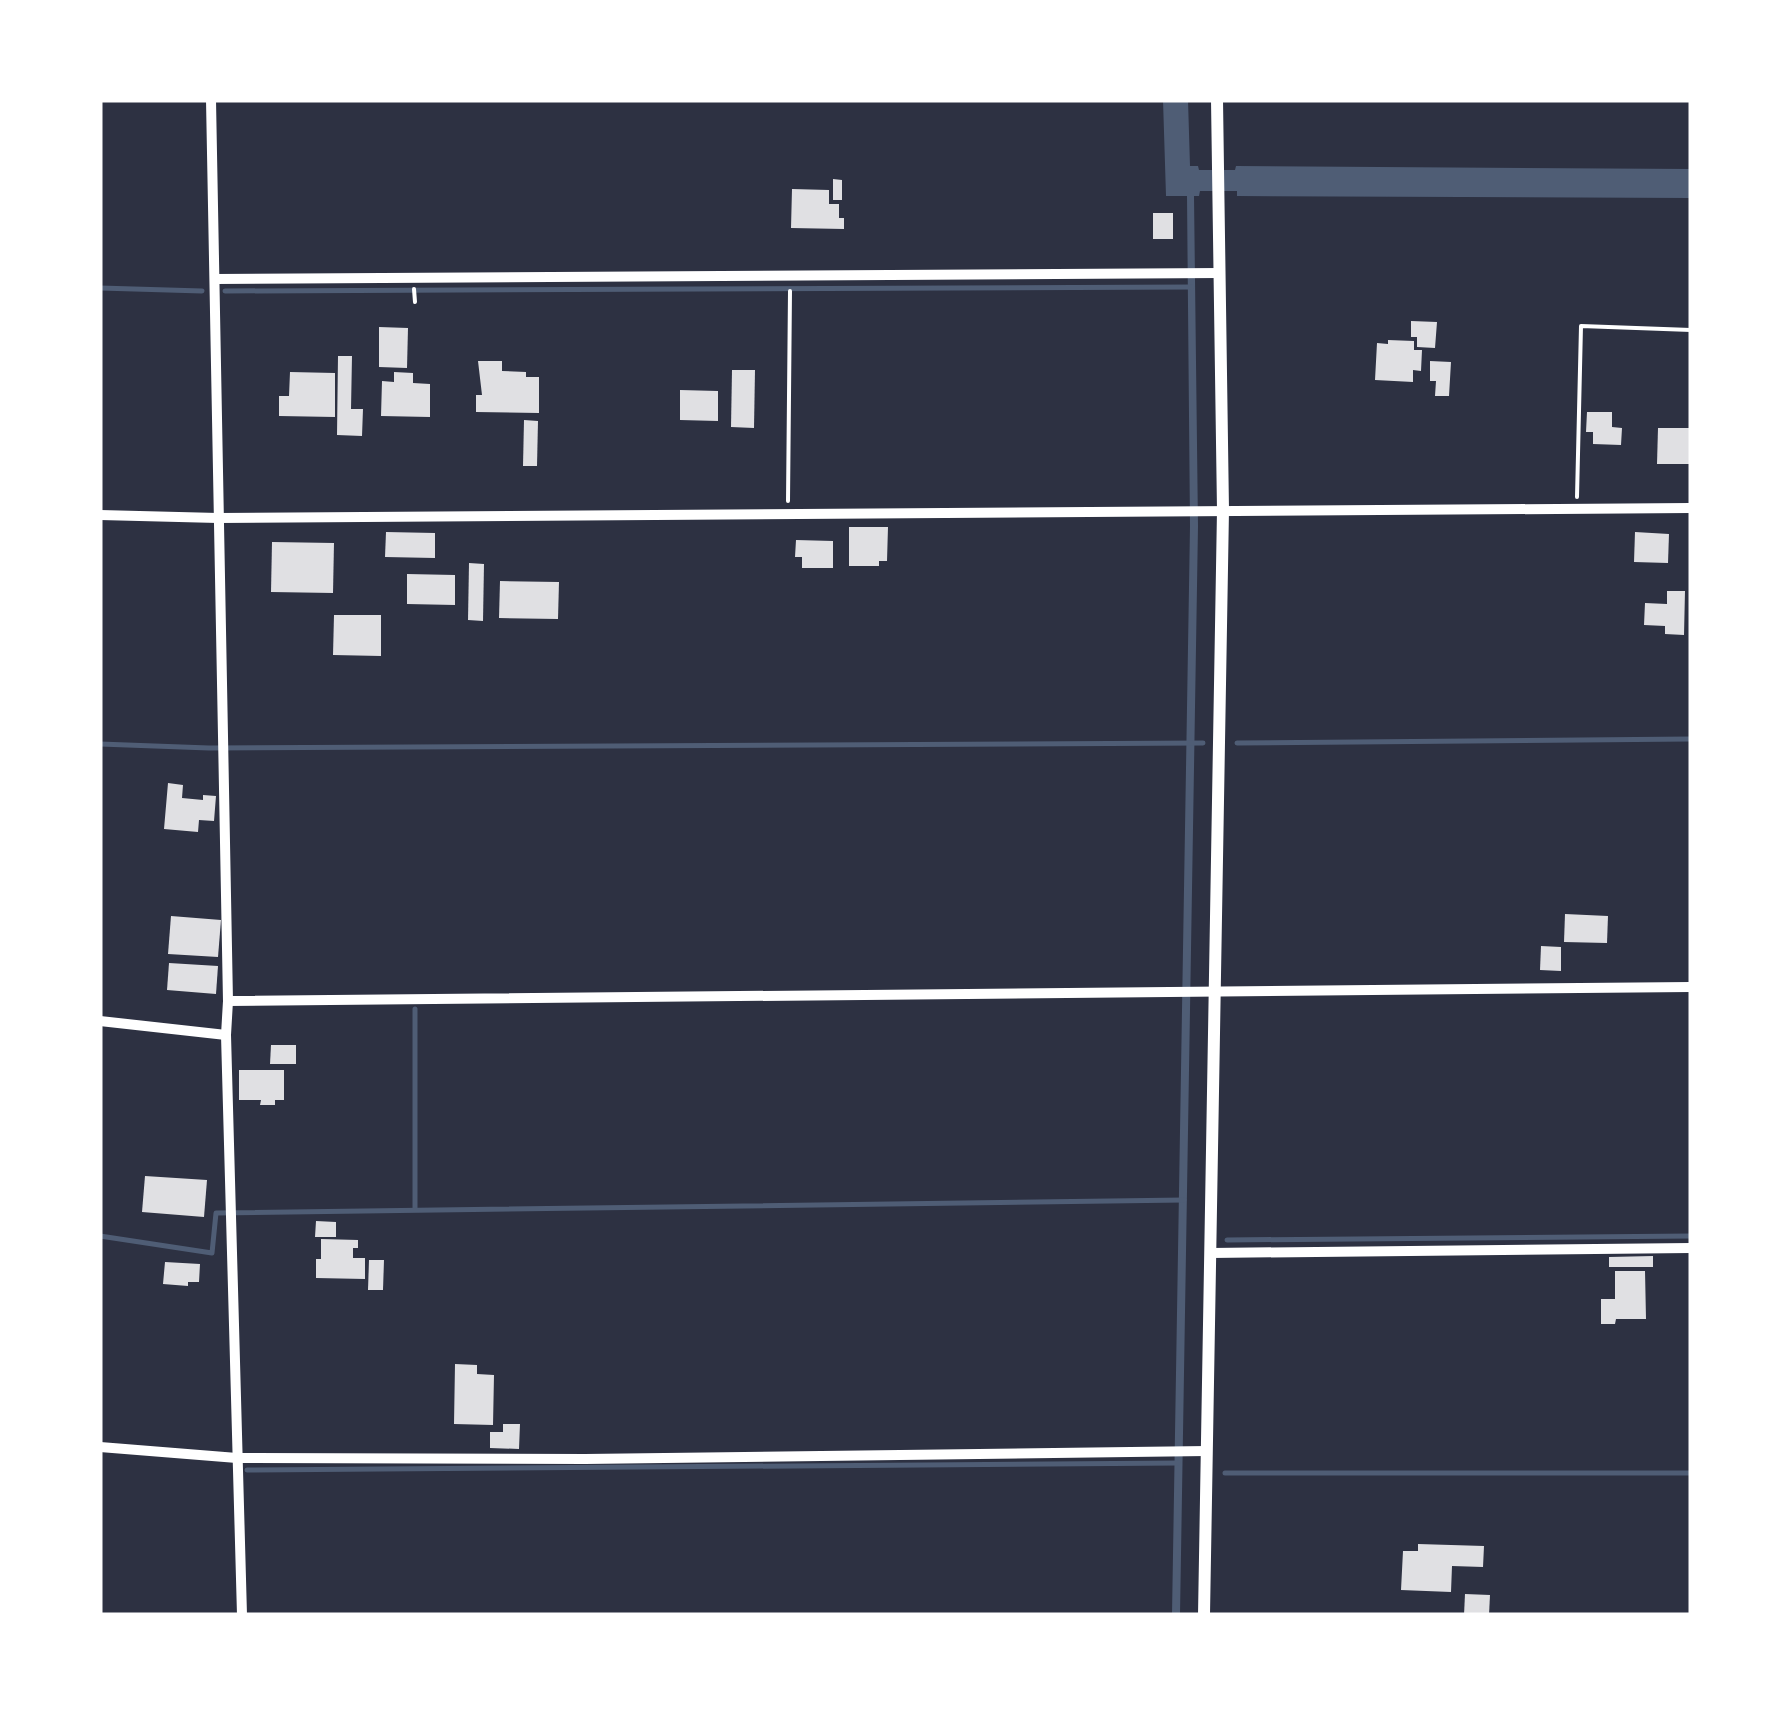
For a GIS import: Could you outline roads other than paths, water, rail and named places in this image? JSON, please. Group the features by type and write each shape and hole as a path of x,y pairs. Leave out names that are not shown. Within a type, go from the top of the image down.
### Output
{"street":[{"path":"211,100 226,1035 242,1615"},
{"path":"1204,1615 1223,510 1217,100"},
{"path":"215,279 1220,274"},
{"path":"100,514 218,518 1691,508"},
{"path":"228,1001 1691,987"},
{"path":"100,1021 226,1035"},
{"path":"1211,1253 1691,1248"},
{"path":"100,1446 238,1458 585,1460 1207,1451"}],"water":[{"path":"1163,100 1188,100 1190,166 1198,166 1199,170 1235,170 1236,166 1691,169 1691,198 1237,196 1237,191 1200,191 1199,196 1194,196 1198,526 1180,1615 1172,1615 1190,526 1187,196 1166,196"}],"waterway":[{"path":"225,291 1192,287"},
{"path":"100,288 202,291"},
{"path":"1237,743 1691,739"},
{"path":"100,744 209,748 1203,743"},
{"path":"415,1009 415,1209"},
{"path":"100,1236 212,1253 216,1213 1184,1200"},
{"path":"1227,1240 1691,1236"},
{"path":"247,1470 1178,1463"},
{"path":"1225,1473 1691,1473"}]}
